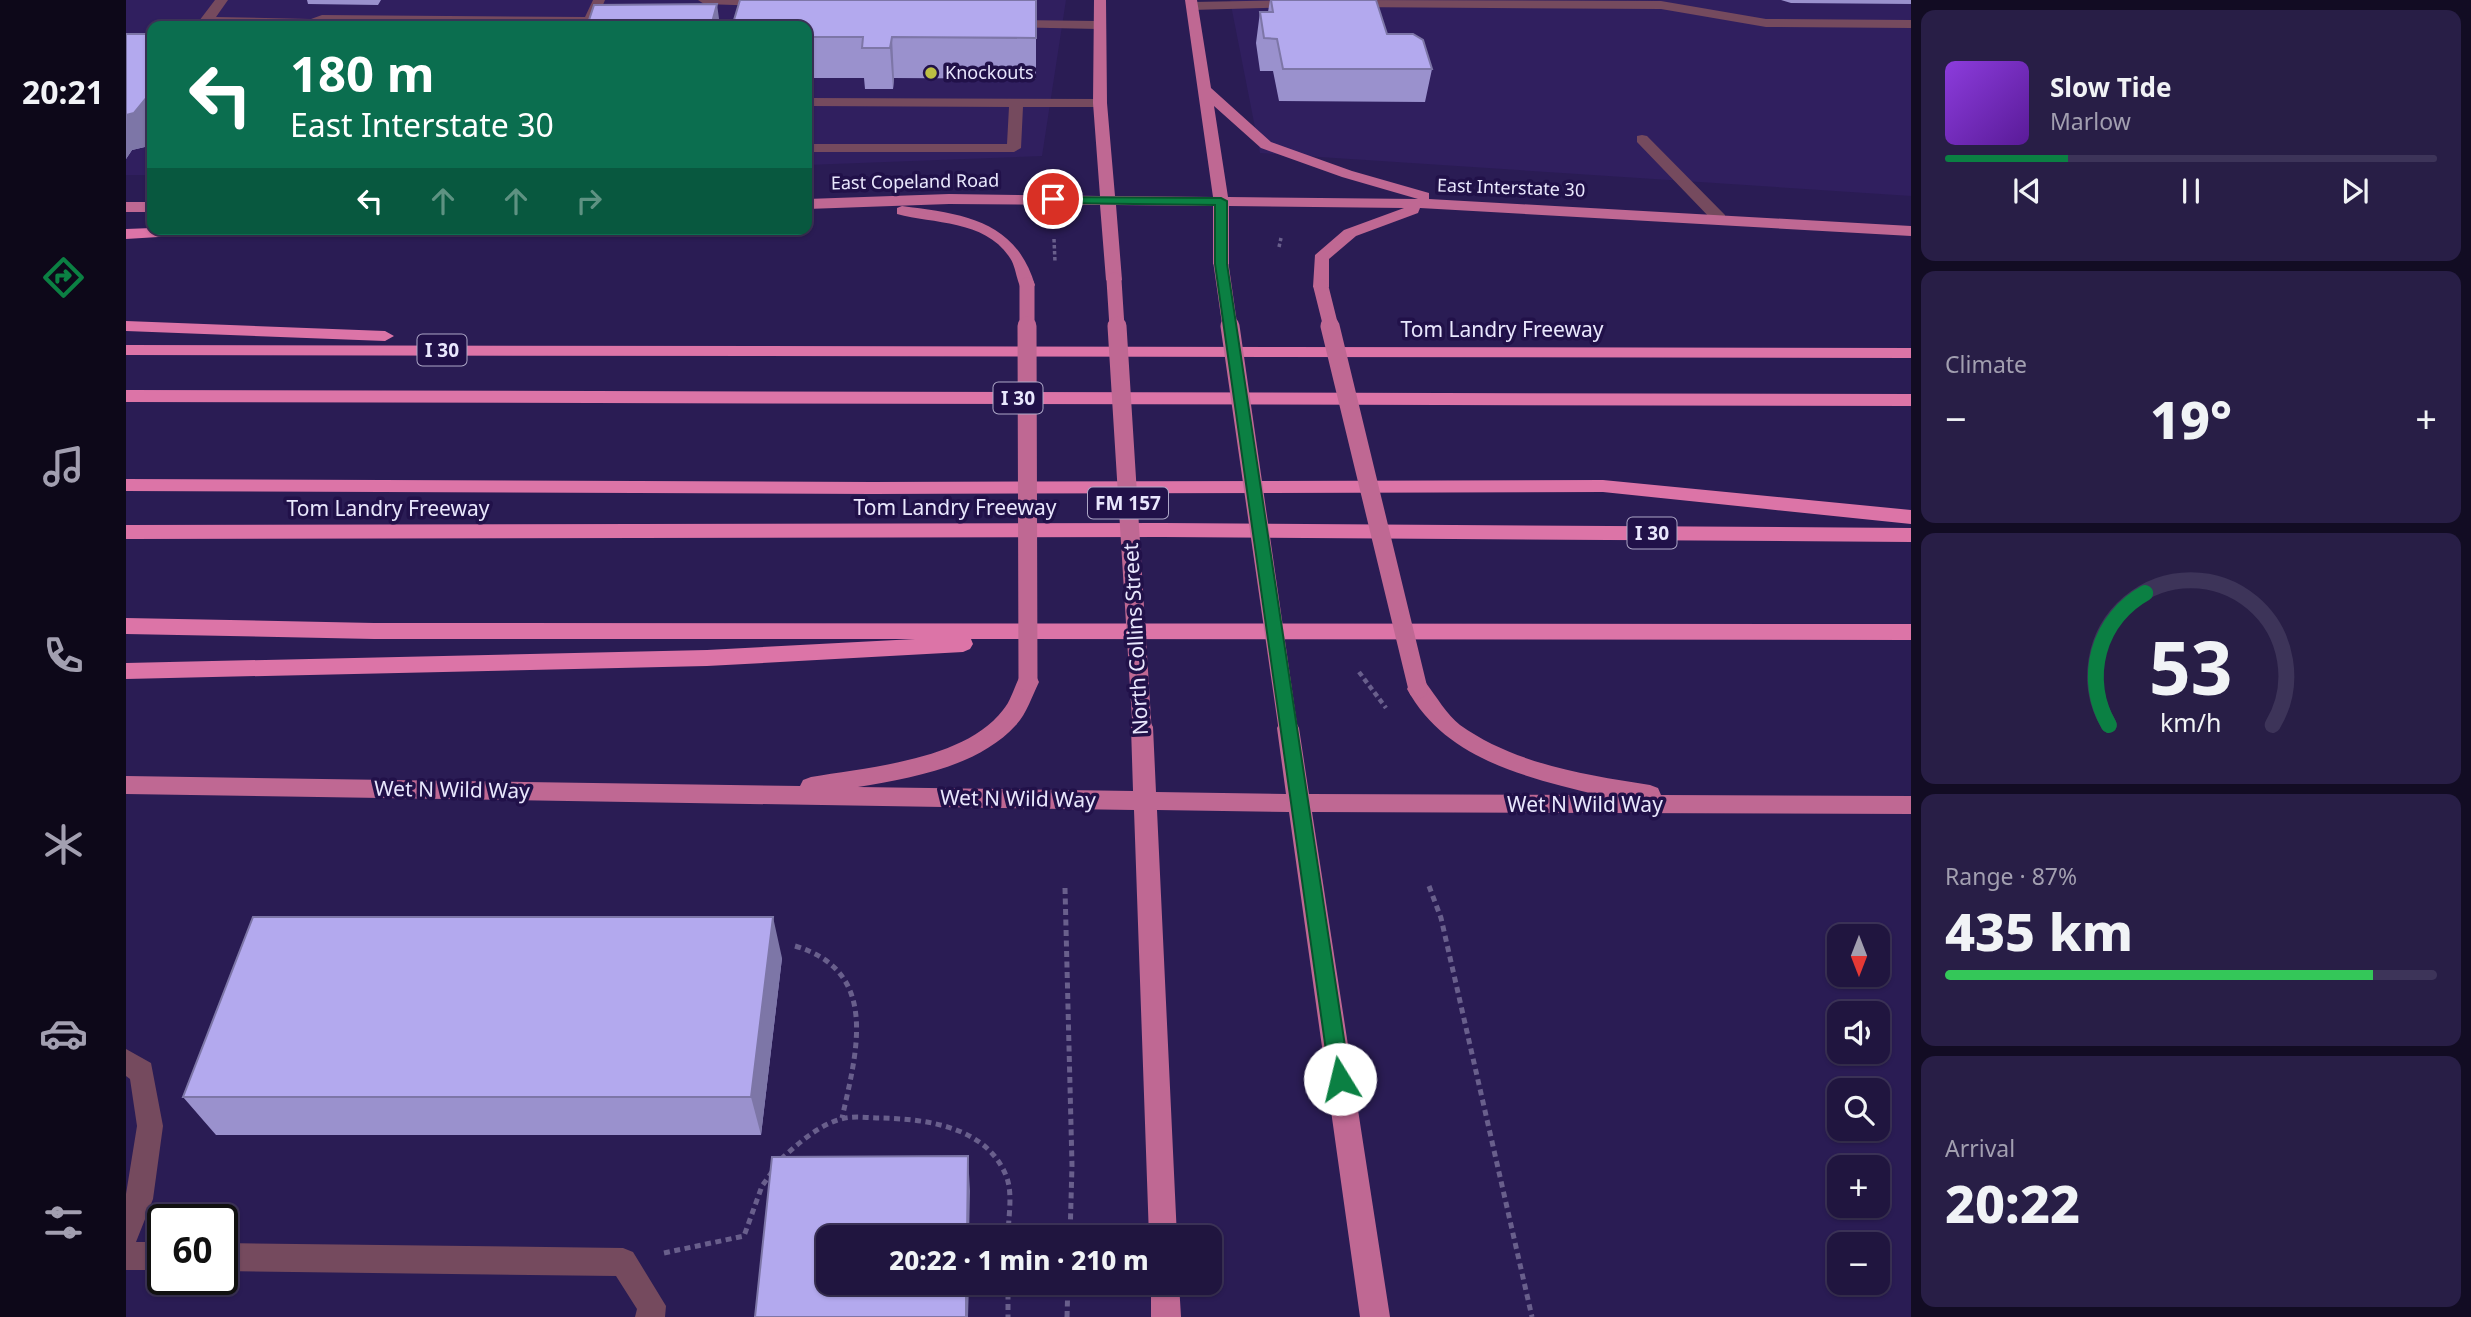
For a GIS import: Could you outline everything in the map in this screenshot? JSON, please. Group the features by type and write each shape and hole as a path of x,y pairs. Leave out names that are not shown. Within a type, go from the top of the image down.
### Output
{"highway":[{"path":"126,234 147,233"},
{"path":"126,326 757,351"},
{"name":"Tom Landry Freeway","path":"126,350 1911,352"},
{"name":"I 30","path":"126,396 1911,400"},
{"path":"126,485 858,488 1602,486 1911,517"},
{"name":"Tom Landry Freeway","path":"126,532 1177,530 1911,535"},
{"path":"126,626 374,631 1911,632"},
{"path":"126,671 707,658 1192,631"}],"main road":[{"name":"North Collins Street","path":"1100,0 1100,103 1142,727 1162,1225"},
{"path":"1191,3 1221,201 1221,264 1375,1317"},
{"path":"1206,90 1266,145 1347,174 1453,204"},
{"name":"East Copeland Road","path":"812,204 949,199 1108,200"},
{"name":"East Interstate 30","path":"1108,200 1453,204 1911,231"},
{"path":"757,795 889,773 964,751 1008,720 1028,682 1027,285 1017,256 999,238 952,218 845,203"},
{"path":"1453,204 1405,211 1350,233 1321,258 1321,287 1418,689 1451,730 1519,766 1599,786 1720,805"},
{"path":"126,207 147,207"},
{"name":"Wet N Wild Way","path":"126,785 1298,803 1911,805"},
{"path":"1165,1295 1166,1317"}],"street":[{"path":"206,21 222,0"},
{"path":"590,21 599,0"},
{"path":"704,0 779,2"},
{"path":"1191,3 1310,4"},
{"path":"1336,4 1661,5 1766,23 1911,24"},
{"path":"317,21 429,21"},
{"path":"999,24 1098,25"},
{"path":"812,102 1100,103"},
{"path":"812,148 1014,148 1016,103"},
{"path":"1642,139 1719,218"},
{"path":"126,1061 142,1072 150,1126 139,1199 126,1232"},
{"path":"126,1256 147,1256"},
{"path":"238,1257 623,1262 652,1306 650,1317"}],"path":[{"path":"1279,247 1280,238"},
{"path":"1359,672 1393,717"},
{"path":"1430,886 1441,918 1532,1317"},
{"path":"1065,888 1072,1165 1070,1225"},
{"path":"795,946 823,955 839,969 850,988 856,1015 856,1047 842,1118"},
{"path":"623,1262 744,1236 762,1186 781,1158 812,1134 842,1118 919,1119 953,1127 980,1143 996,1158 1007,1180 1008,1225"},
{"path":"1008,1295 1008,1317"},
{"path":"1067,1317 1068,1295"}],"shaded area":[{"path":"126,0 1066,0 1042,156 812,165 812,21 147,21 147,175 126,175"},
{"path":"1230,0 1911,0 1911,196 1260,153"}],"building":[{"path":"740,0 1036,0 1036,38 892,37 890,48 862,48 863,37 812,37 812,21 722,21 734,20"},
{"path":"1271,0 1376,0 1387,34 1413,34 1423,40 1432,69 1283,69 1277,39 1264,38 1260,12 1273,12"},
{"path":"717,4 712,21 589,21 594,5"},
{"path":"126,34 147,34 147,97 134,113 126,115"},
{"path":"253,917 773,917 751,1097 183,1097"},
{"path":"968,1156 967,1225 816,1225 816,1295 966,1295 966,1317 755,1317 772,1157"}],"place":[{"name":"Knockouts","path":"931,73"}],"route":[{"path":"1053,199 1221,201 1221,264 1340,1079"}]}
